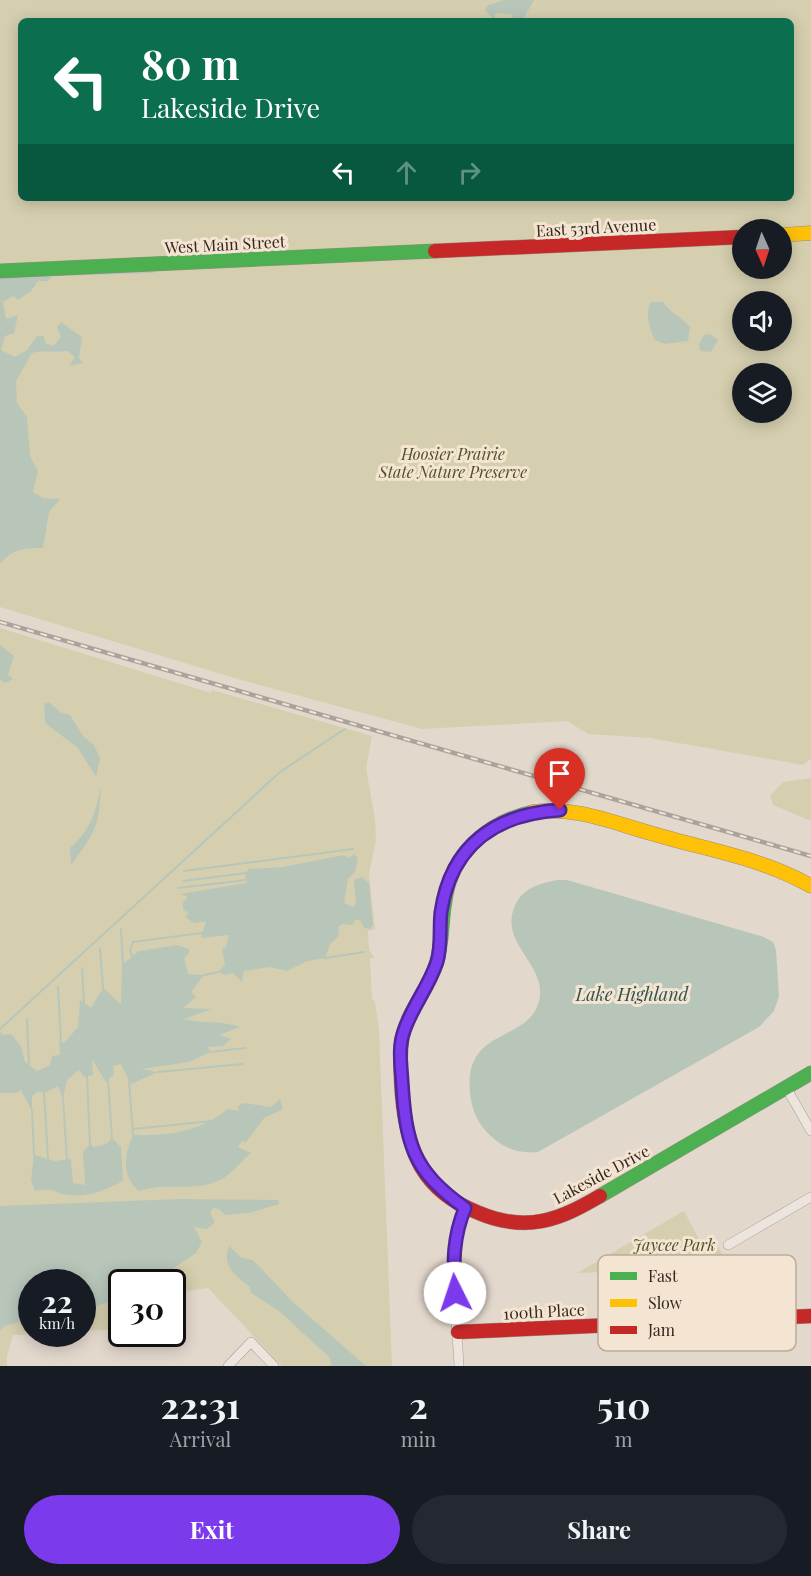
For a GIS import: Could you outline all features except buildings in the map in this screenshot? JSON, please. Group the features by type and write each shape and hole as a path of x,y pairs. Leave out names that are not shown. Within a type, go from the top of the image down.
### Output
{"street":[{"path":"792,234 811,233"},
{"name":"East 53rd Avenue","path":"451,250 732,237"},
{"name":"West Main Street","path":"0,271 451,250"},
{"name":"Lakeside Drive","path":"811,886 767,866 591,816 560,810 533,812 513,817 477,840 459,860 447,887 441,914 438,958 432,976 409,1018 400,1053 404,1116 409,1142 418,1164 442,1191 465,1208 512,1221 540,1222 570,1213 811,1073"},
{"path":"787,1089 811,1131"},
{"path":"728,1245 811,1197"},
{"path":"459,1366 452,1255 456,1229 465,1208"},
{"name":"100th Place","path":"796,1317 811,1316"},
{"name":"100th Place","path":"458,1332 598,1326"},
{"path":"228,1366 250,1342 274,1366"}],"green space":[{"name":"Hoosier Prairie State Nature Preserve","path":"0,0 811,0 811,759 803,765 650,738 588,734 567,721 422,729 241,680 0,607"},
{"path":"0,628 211,693 212,690 372,736 366,768 375,819 376,840 369,874 375,929 368,931 369,949 374,958 370,958 372,999 375,1001 379,1031 392,1366 282,1366 208,1288 186,1292 186,1269 108,1269 108,1330 96,1330 96,1269 18,1269 18,1335 13,1335 7,1356 7,1366 0,1366"},
{"path":"811,778 811,821 773,805 770,796 783,782"},
{"name":"Jaycee Park","path":"684,1211 702,1245 716,1244 723,1255 608,1255"},
{"path":"598,1261 598,1272 577,1273"}],"water":[{"path":"504,0 534,0 524,18 512,18 512,14 495,13 495,18 492,18 485,10 488,5"},
{"path":"158,269 153,273 52,276 48,281 38,281 31,291 18,300 13,296 3,302 6,319 18,315 14,333 5,336 1,350 15,357 27,350 37,336 44,336 45,343 53,346 61,337 57,327 61,322 82,337 79,358 83,363 69,366 75,357 67,351 32,353 16,381 17,403 27,417 30,456 38,471 33,492 43,498 60,499 49,512 43,548 19,550 9,555 0,564 0,276"},
{"path":"651,302 663,302 687,323 690,327 688,341 665,344 655,340 648,321"},
{"path":"710,334 718,340 711,352 700,351 699,344 704,335"},
{"path":"0,645 14,656 8,675 13,679 6,683 0,680"},
{"path":"49,702 60,712 70,715 83,736 94,745 100,758 96,777 78,748 45,723 44,704"},
{"path":"101,787 99,812 91,837 71,865 70,848 83,834 91,820"},
{"path":"354,854 358,858 355,872 348,879 344,903 353,907 356,904 354,880 362,877 369,883 373,925 370,929 364,928 360,920 355,920 352,925 339,926 338,937 330,944 325,958 307,961 287,971 270,967 244,971 242,982 233,973 226,975 218,972 225,965 222,949 226,947 229,935 201,938 206,921 194,923 185,917 189,913 183,910 183,902 188,897 180,894 247,883 245,876 248,869 282,867 344,855 349,858"},
{"name":"Lake Highland","path":"567,880 764,937 773,942 776,950 779,996 774,1011 759,1027 538,1152 525,1152 502,1145 479,1123 471,1100 471,1072 476,1056 486,1046 523,1024 533,1014 539,1001 540,988 537,976 518,944 511,921 517,901 526,891 537,885"},
{"path":"177,945 189,949 189,953 184,958 188,974 204,975 191,992 196,997 183,1008 212,1009 184,1019 225,1023 240,1027 219,1035 231,1039 223,1046 208,1047 210,1052 189,1062 141,1069 158,1072 131,1084 121,1064 113,1066 114,1074 106,1082 92,1059 93,1075 84,1077 79,1070 67,1080 63,1099 58,1086 44,1093 38,1091 32,1096 32,1111 21,1090 16,1093 0,1093 0,1031 3,1035 11,1034 21,1046 25,1062 37,1071 50,1065 52,1056 60,1055 59,1042 64,1043 78,1027 80,1000 91,1008 103,988 121,1004 122,965 139,951"},
{"path":"280,1099 283,1109 264,1118 246,1142 242,1141 238,1147 251,1153 222,1179 198,1186 159,1187 139,1191 129,1179 126,1157 133,1135 159,1135 183,1131 206,1123 228,1109 239,1111 238,1106 244,1103 271,1107"},
{"path":"112,1138 121,1147 123,1181 87,1195 63,1194 47,1190 35,1191 31,1180 34,1155 55,1161 71,1159 73,1183 85,1185 83,1152 90,1144 94,1147 106,1144"},
{"path":"179,1199 278,1200 279,1204 249,1213 225,1215 219,1209 213,1208 210,1213 215,1222 207,1229 194,1227 202,1242 196,1253 172,1269 108,1269 108,1302 96,1307 96,1269 18,1269 18,1322 0,1330 0,1206"},
{"path":"229,1246 242,1258 253,1260 294,1303 366,1366 332,1366 329,1357 279,1311 251,1293 250,1287 231,1270 227,1259"}],"waterway":[{"path":"0,1029 280,772 345,729"},
{"path":"184,871 353,849"},
{"path":"183,881 246,873"},
{"path":"178,888 246,880"},
{"path":"121,929 123,964"},
{"path":"132,956 130,950 133,942 202,933"},
{"path":"100,948 103,988"},
{"path":"325,958 364,952"},
{"path":"82,968 84,1003"},
{"path":"204,975 218,972"},
{"path":"58,987 61,1042"},
{"path":"27,1019 29,1065"},
{"path":"210,1052 245,1048"},
{"path":"158,1072 243,1064"},
{"path":"87,1076 90,1144"},
{"path":"108,1080 112,1138"},
{"path":"129,1080 133,1135"},
{"path":"44,1093 48,1159"},
{"path":"63,1099 67,1160"},
{"path":"32,1111 34,1155"},
{"path":"132,1129 213,1121"}],"railway":[{"path":"0,622 811,856"}],"traffic: fast":[{"path":"0,271 435,251"},
{"path":"402,1039 408,1019 436,964 445,901 455,868 474,842 487,832 501,823 533,812"},
{"path":"600,1196 811,1073"}],"traffic: slow":[{"path":"792,234 811,233"},
{"path":"533,812 579,813 754,861 811,886"}],"traffic: jam":[{"path":"435,251 732,237"},
{"path":"402,1039 400,1060 402,1094 408,1134 421,1167 444,1193 460,1204 486,1216 526,1223 557,1217 600,1196"},
{"path":"796,1317 811,1316"},
{"path":"458,1332 598,1326"}],"route":[{"path":"455,1293 452,1255 456,1229 465,1208 442,1191 418,1164 409,1142 404,1116 400,1053 403,1034 432,976 438,958 441,942 441,914 447,887 459,860 477,840 495,826 513,817 533,812 560,810"}]}
